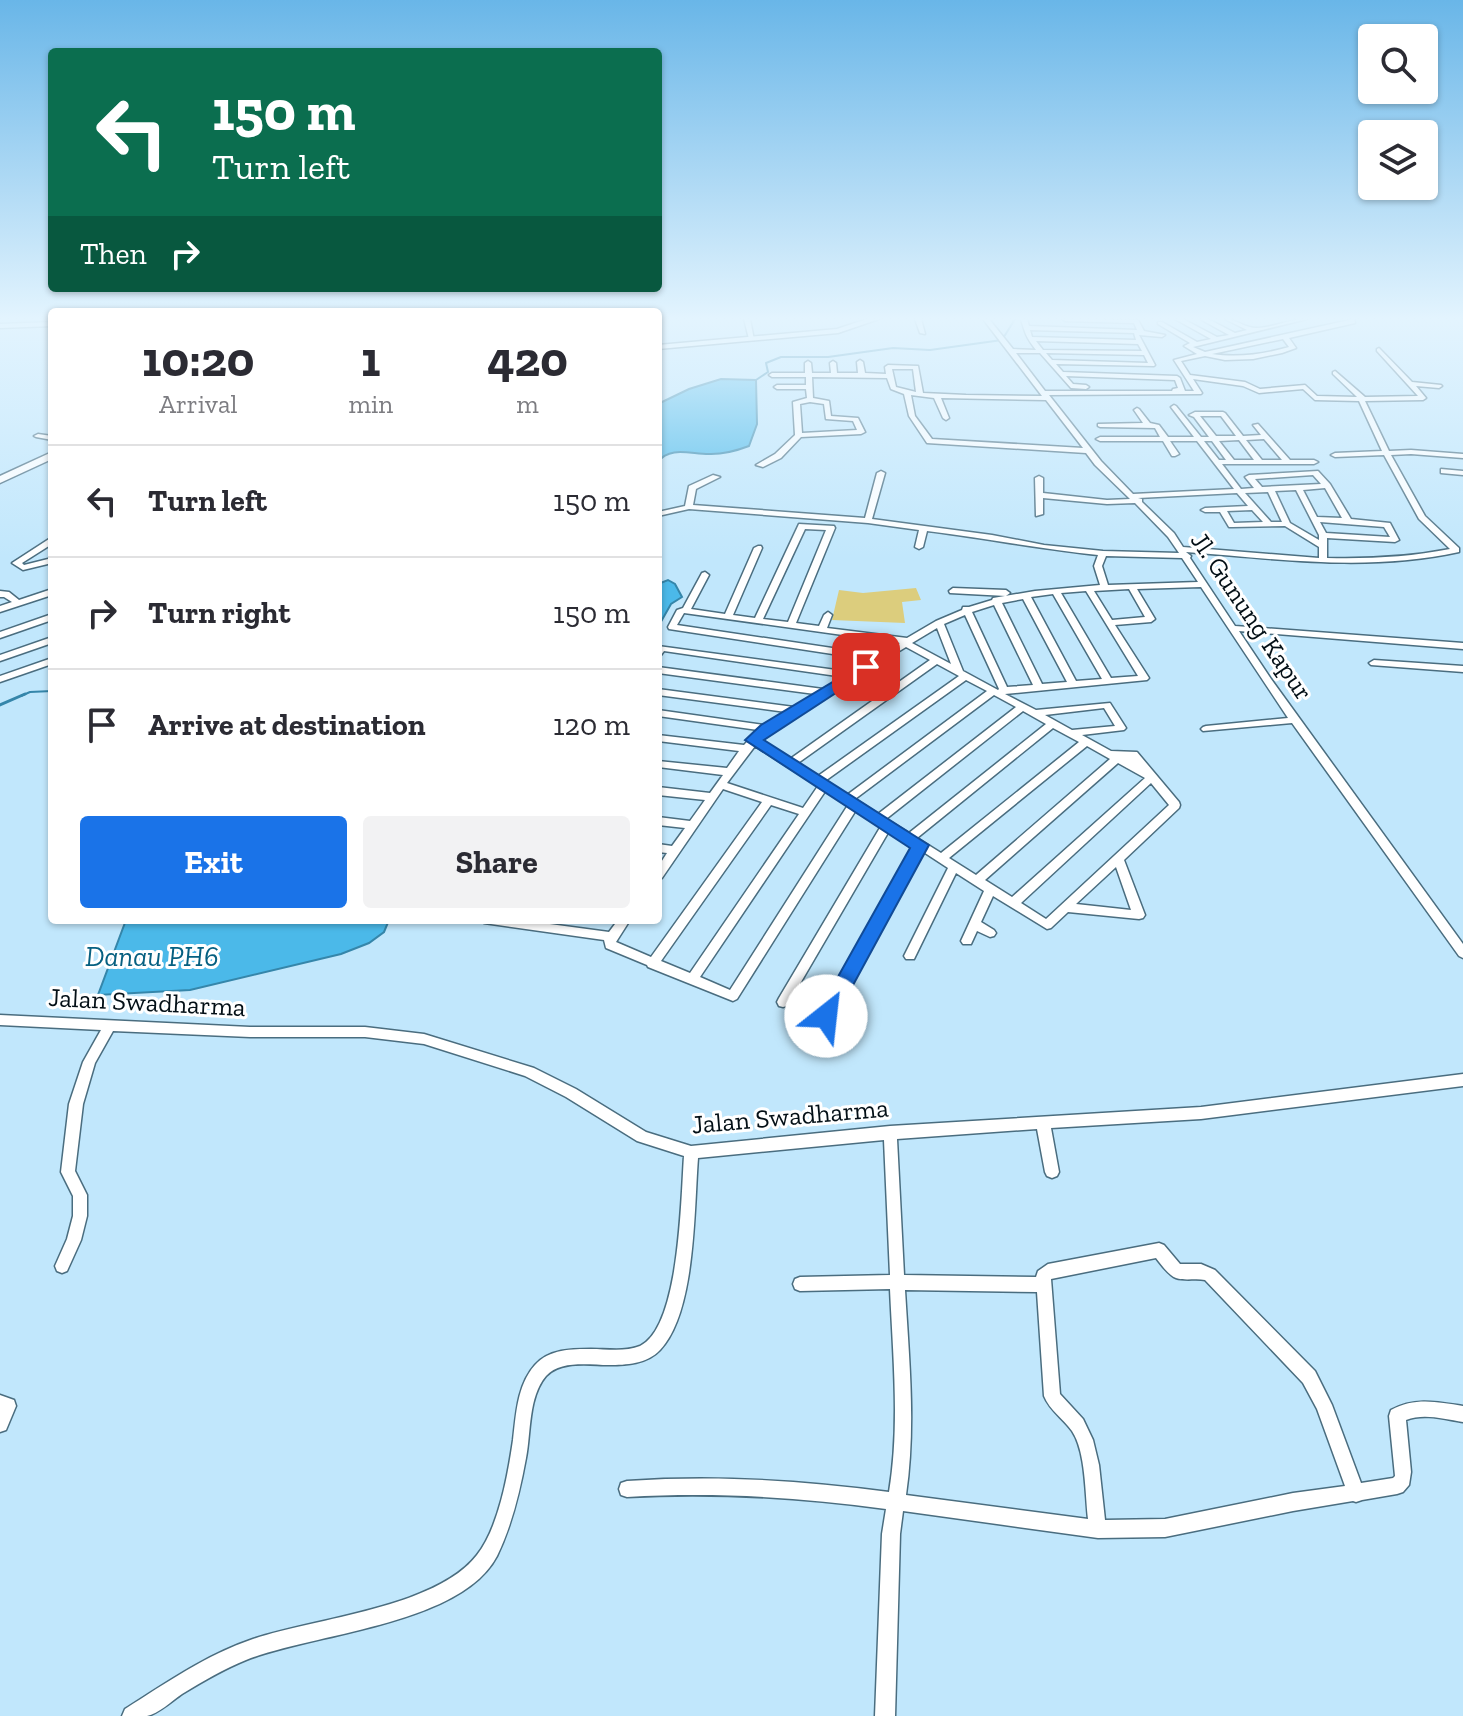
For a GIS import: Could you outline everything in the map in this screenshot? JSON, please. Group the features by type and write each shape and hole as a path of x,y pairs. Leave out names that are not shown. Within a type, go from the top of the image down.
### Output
{"street":[{"path":"908,399 912,416 930,441 1089,451"},
{"path":"938,399 946,418"},
{"name":"Jl. Gunung Kapur","path":"1047,399 1089,451 1184,552 1295,720 1463,953"},
{"path":"662,513 689,507 868,521 1103,553 1184,552 1403,559 1456,550 1422,517 1386,452 1362,399"},
{"path":"799,435 796,402 810,400 827,402 831,434"},
{"path":"1174,407 1239,491 1269,524"},
{"path":"1137,410 1148,425"},
{"path":"1180,415 1221,413 1259,461"},
{"path":"1195,414 1231,461"},
{"path":"760,465 778,456 799,435 861,431 855,418 828,418"},
{"path":"1100,425 1156,425 1175,454"},
{"path":"1256,425 1286,460"},
{"path":"38,436 48,437"},
{"path":"1100,439 1266,437"},
{"path":"1335,455 1386,452 1463,456"},
{"path":"0,480 48,457"},
{"path":"1217,462 1314,462"},
{"path":"1444,471 1463,473"},
{"path":"868,521 881,473"},
{"path":"1260,490 1249,477 1315,473 1327,486 1348,521"},
{"path":"689,507 692,488 716,477"},
{"path":"1039,478 1039,514"},
{"path":"1039,495 1107,502 1327,486"},
{"path":"1299,489 1323,535 1323,558"},
{"path":"1271,490 1287,524"},
{"path":"1205,510 1255,508"},
{"path":"1222,509 1232,525 1287,524 1323,546"},
{"path":"1316,519 1387,525 1395,540 1323,535"},
{"path":"758,621 802,526 831,528 791,626"},
{"path":"919,547 924,527"},
{"path":"48,543 16,563 23,568 48,561"},
{"path":"728,617 758,548"},
{"path":"1103,553 1098,566 1105,588"},
{"path":"686,611 705,575"},
{"path":"662,870 749,745 766,728 939,623 966,609 996,600 1105,588 1204,584"},
{"path":"1111,623 1151,619 1132,587"},
{"path":"1,600 16,601 48,590"},
{"path":"621,924 610,945 733,996 851,802 999,692 1144,678 1089,590"},
{"path":"953,591 1042,595"},
{"path":"1057,593 1108,681"},
{"path":"1026,596 1073,684"},
{"path":"996,600 1039,687"},
{"path":"966,609 999,692"},
{"path":"662,738 749,745 790,764 1047,925 1069,908 1175,805 1152,777 907,642 681,610 672,627 880,659"},
{"path":"822,630 828,615"},
{"path":"0,635 48,618"},
{"path":"939,623 962,674"},
{"path":"1232,628 1463,646"},
{"path":"1378,640 1392,664"},
{"path":"0,658 48,641"},
{"path":"662,648 852,675"},
{"path":"790,764 936,660"},
{"path":"0,679 48,662"},
{"path":"1374,663 1463,669"},
{"path":"662,671 823,692"},
{"path":"692,980 806,813 822,783 962,674"},
{"path":"662,693 794,710"},
{"path":"1034,713 1107,705 1121,728 1070,733"},
{"path":"783,1002 882,822 1022,707"},
{"path":"662,714 766,728"},
{"path":"1206,729 1295,720"},
{"path":"826,1016 914,842 1053,723"},
{"path":"941,859 1086,741"},
{"path":"977,881 1114,756"},
{"path":"662,764 730,772"},
{"path":"1012,904 1152,777"},
{"path":"721,785 806,813"},
{"path":"662,791 711,797"},
{"path":"652,964 769,801"},
{"path":"662,821 694,825"},
{"path":"662,849 676,851"},
{"path":"1069,908 1139,915 1118,859"},
{"path":"910,956 954,867"},
{"path":"967,941 990,890"},
{"path":"517,924 612,937"},
{"path":"975,924 990,933"},
{"name":"Jalan Swadharma","path":"0,1020 250,1032 365,1032 424,1039 529,1072 571,1093 642,1137 691,1152 890,1132 1201,1113 1463,1080"},
{"path":"62,1266 74,1240 80,1216 80,1195 68,1172 76,1104 89,1062 110,1025"},
{"path":"1043,1123 1052,1172"},
{"path":"885,1716 891,1534 898,1501 903,1398 890,1132"},
{"path":"134,1715 194,1676 235,1655 440,1594 476,1571 498,1533 519,1452 529,1390 535,1376 554,1360 634,1357 654,1346 666,1328 679,1288 691,1152"},
{"path":"1098,1529 1085,1442 1076,1424 1057,1407 1052,1396 1043,1276 1048,1271 1153,1250 1164,1252 1177,1271 1201,1271 1210,1275 1309,1377 1324,1405 1356,1494"},
{"path":"800,1284 1044,1285"},
{"path":"0,1403 8,1406 0,1424"},
{"path":"627,1489 714,1483 898,1501 1009,1520 1098,1529 1165,1528 1293,1502 1397,1486 1403,1479 1397,1416 1405,1410 1418,1408 1463,1414"}],"shaded area":[{"path":"916,588 921,600 902,602 905,623 832,620 839,590 863,593"}],"water":[{"path":"668,399 756,399 757,424 749,446 721,453 675,452 662,458 662,402"},
{"path":"668,580 675,584 682,597 671,604 662,620 662,582"},
{"name":"Danau PH6","path":"125,924 387,924 384,932 369,943 341,954 190,990 98,995"}],"waterway":[{"path":"21,696 48,691"},
{"path":"0,705 25,694"}],"route":[{"path":"826,1016 920,845 753,740 766,728 866,667"}]}
